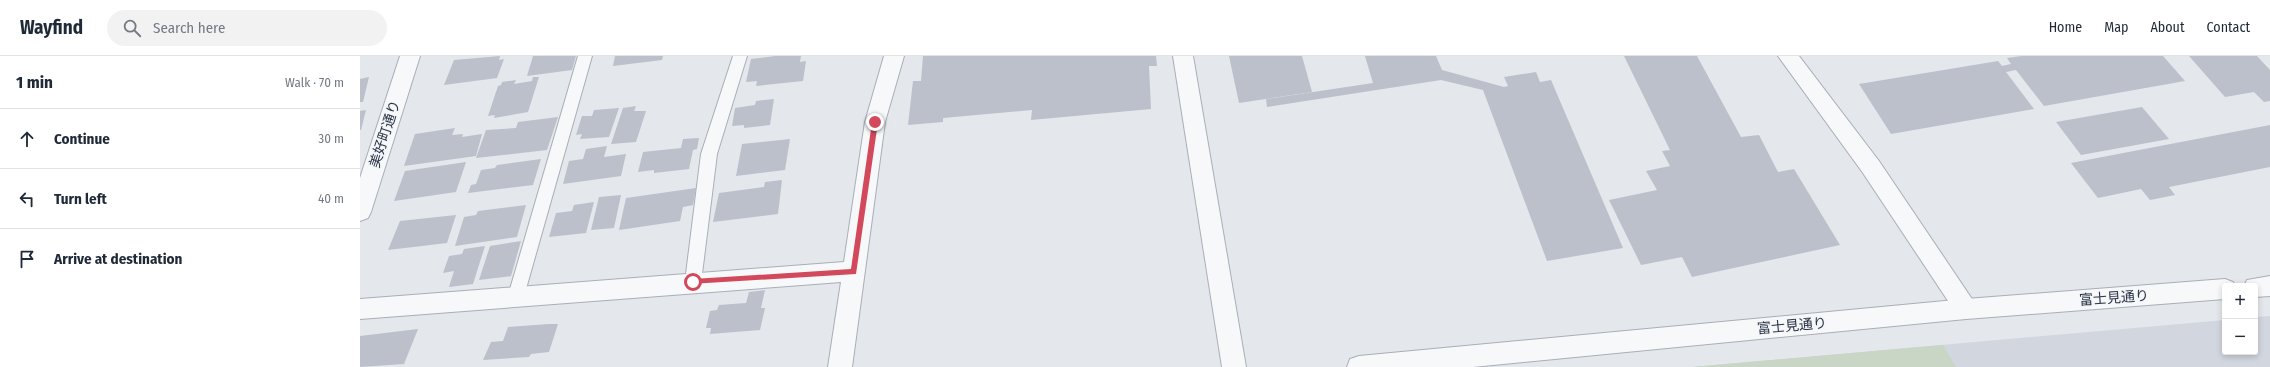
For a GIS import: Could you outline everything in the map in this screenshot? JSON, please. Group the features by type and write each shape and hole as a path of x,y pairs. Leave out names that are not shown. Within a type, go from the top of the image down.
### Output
{"street":[{"name":"美好町通り","path":"360,212 410,56"},
{"path":"840,367 875,122 894,56"},
{"path":"1183,56 1234,367"},
{"path":"1788,56 1871,167 1966,309"},
{"path":"360,309 693,282 854,272"},
{"path":"2258,287 2270,286"},
{"name":"富士見通り","path":"1359,367 1966,309 2222,289"}],"lane":[{"path":"516,296 585,56"},
{"path":"693,282 709,154 740,56"}],"shaded area":[{"path":"2270,316 2270,367 1692,367 2222,320 2222,355 2258,355 2258,317"}],"green space":[{"path":"1942,345 1956,367 1692,367"}],"building":[{"path":"500,56 499,60 504,59 497,78 444,85 454,60"},
{"path":"533,56 576,56 572,70 527,76"},
{"path":"615,56 663,56 662,60 613,66"},
{"path":"775,56 801,56 800,62 806,61 803,81 756,86 757,81 746,82 751,59"},
{"path":"923,56 1156,56 1157,66 1149,66 1151,109 1031,120 1032,110 943,118 943,122 908,125 913,81 921,81"},
{"path":"1229,56 1302,56 1312,92 1239,103"},
{"path":"1365,56 1436,56 1442,70 1504,87 1508,86 1504,77 1536,72 1540,82 1551,80 1623,248 1547,261 1483,90 1441,80 1267,107 1266,99 1373,83"},
{"path":"1624,56 1697,56 1741,137 1759,135 1778,172 1794,169 1840,245 1692,277 1682,257 1641,265 1609,200 1657,190 1646,171 1670,166 1662,151 1670,150"},
{"path":"2022,56 2163,56 2185,81 2044,106 2016,70 2006,72 2034,109 1891,134 1859,84 1998,61 2002,66 2011,64 2007,58"},
{"path":"2189,56 2257,56 2270,70 2270,101 2264,102 2254,92 2225,97"},
{"path":"369,77 363,102 360,102 360,79"},
{"path":"533,77 539,77 528,112 494,118 495,115 488,116 498,86 501,85 502,82 516,80 514,84 532,81"},
{"path":"774,99 770,125 744,128 744,125 732,126 735,108 755,105 756,101"},
{"path":"636,106 634,111 646,111 636,142 611,144 623,108"},
{"path":"2142,107 2169,139 2081,155 2056,122"},
{"path":"619,108 609,137 580,139 582,134 576,135 582,116 592,116 594,110"},
{"path":"366,110 361,130 360,130 360,111"},
{"path":"558,117 547,150 476,158 486,130 516,128 518,122"},
{"path":"2270,125 2270,167 2169,187 2175,195 2150,200 2141,189 2098,198 2071,163"},
{"path":"455,128 452,135 463,134 462,137 482,134 476,156 404,166 415,134"},
{"path":"699,138 697,149 693,150 689,169 654,173 654,170 638,172 643,152 681,148 683,139"},
{"path":"790,139 785,170 736,176 742,144"},
{"path":"607,146 604,157 626,154 621,176 563,184 569,161 583,159 586,149"},
{"path":"541,159 533,185 468,193 471,185 476,184 481,170 495,168 497,165"},
{"path":"466,162 456,192 394,201 405,171"},
{"path":"782,180 778,214 713,222 719,193 764,187 765,182"},
{"path":"696,188 693,205 683,207 680,221 619,230 626,198"},
{"path":"621,195 614,228 591,230 599,197"},
{"path":"594,202 586,233 549,237 556,213 572,211 574,205"},
{"path":"526,205 517,237 455,246 464,217 476,215 478,211"},
{"path":"456,215 447,243 388,250 400,221"},
{"path":"521,241 511,276 479,280 490,246"},
{"path":"485,246 473,284 449,287 454,271 443,273 449,256 462,254 464,249"},
{"path":"765,290 761,308 765,308 760,330 710,334 711,328 706,328 710,311 717,310 719,305 746,303 749,292"},
{"path":"558,324 549,352 531,354 529,357 483,360 491,342 503,341 508,327"},
{"path":"418,329 404,364 360,367 360,336"}],"route":[{"path":"693,282 854,272 875,122"}]}
